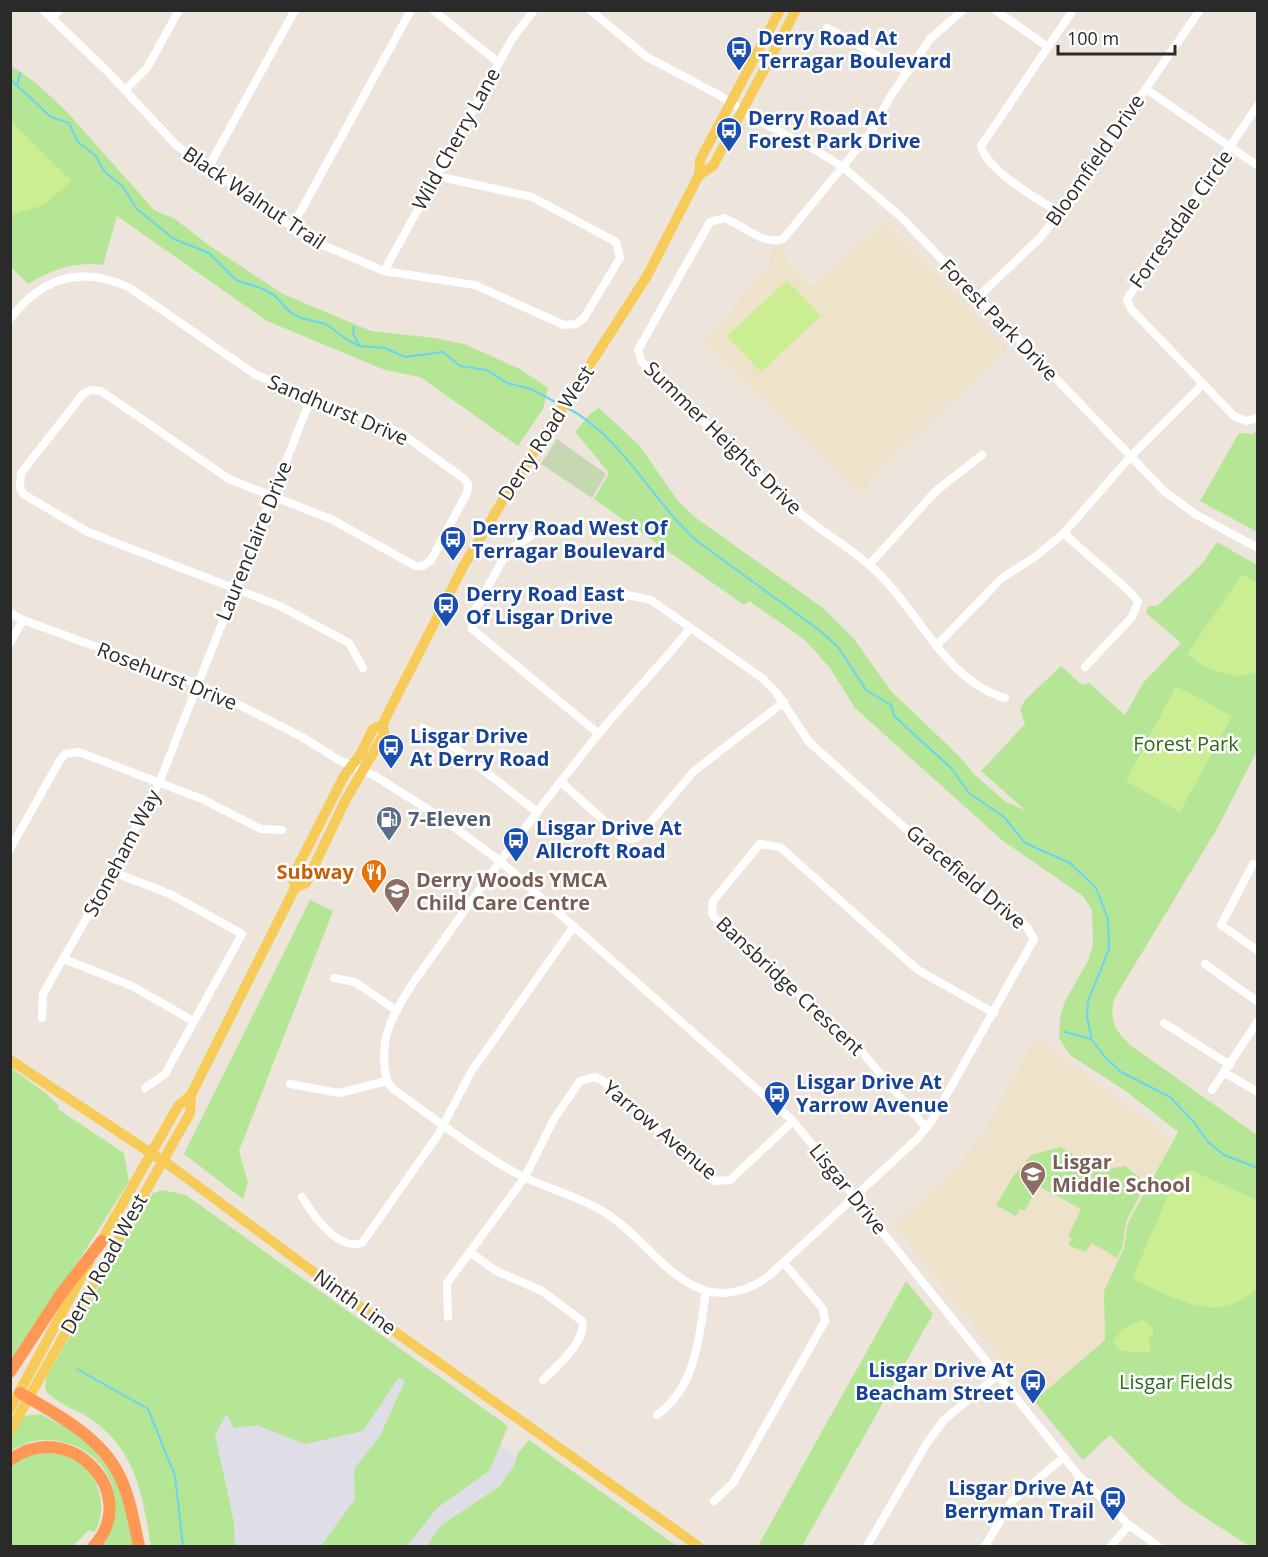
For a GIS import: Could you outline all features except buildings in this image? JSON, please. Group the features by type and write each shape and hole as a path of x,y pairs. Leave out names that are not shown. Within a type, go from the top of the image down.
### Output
{"highway":[{"path":"10,1372 61,1294 102,1241"},
{"path":"24,1396 87,1436 112,1461 128,1498 139,1546"},
{"path":"10,1460 22,1452 42,1446 86,1458 100,1473 106,1490 108,1515 102,1538 94,1546"}],"main road":[{"name":"Derry Road West","path":"10,1409 24,1396 190,1113 191,1095 295,888 306,883 345,801 384,734 383,725 463,567 647,276 699,175 700,160 780,10"},
{"name":"Derry Road West","path":"699,175 713,166 796,10"},
{"name":"Derry Road West","path":"295,888 292,876 344,776 373,729 383,725"},
{"name":"Ninth Line","path":"10,1060 162,1160 374,1317 698,1546"},
{"name":"Derry Road West","path":"10,1431 24,1396 102,1241 177,1106 191,1095"}],"street":[{"name":"Black Walnut Trail","path":"43,10 125,90 176,145 322,247 384,271 475,285 569,325 584,318 620,258 619,247 615,241 532,197 436,176"},
{"path":"52,19 59,10"},
{"path":"125,90 147,68 179,10"},
{"path":"208,168 295,10"},
{"path":"292,227 411,10"},
{"path":"433,10 499,63"},
{"name":"Wild Cherry Lane","path":"384,271 499,63 520,27 534,10"},
{"name":"Forest Park Drive","path":"590,10 638,51 844,168 901,217 1164,491 1184,507 1257,548"},
{"name":"Summer Heights Drive","path":"963,10 930,39 871,132 844,168 781,240 767,240 724,218 710,222 638,350 642,362 800,513 869,565 898,594 936,646 984,692 1005,698"},
{"path":"995,10 1048,47"},
{"path":"1060,213 1000,171 985,156 981,146 1073,10"},
{"name":"Bloomfield Drive","path":"977,298 1040,238 1060,213 1200,10"},
{"path":"827,28 842,34 907,72"},
{"path":"1146,88 1257,166"},
{"name":"Forrestdale Circle","path":"1257,105 1127,299 1131,309 1239,420 1257,418"},
{"name":"Sandhurst Drive","path":"10,319 35,292 55,282 75,276 114,280 130,288 256,375 401,433 464,478 468,484 467,493 431,560 423,566 415,566 333,520 271,495"},
{"path":"936,646 1002,579 1035,557 1064,533 1130,457 1203,384"},
{"path":"271,495 221,475 97,391 82,394 21,473 20,487 23,494 75,525 280,606 349,643 363,668"},
{"name":"Laurenclaire Drive","path":"198,684 311,398"},
{"path":"869,565 936,491 982,455"},
{"path":"1064,533 1096,565 1132,592 1138,602 1132,617 1085,667"},
{"path":"531,536 507,552 473,614 472,629 599,734"},
{"name":"Gracefield Drive","path":"627,595 651,600 762,678 784,702 809,742 972,888 1030,931 1033,944 944,1103 926,1128 764,1280 751,1287 724,1293 706,1291"},
{"name":"Rosehurst Drive","path":"10,613 23,620 198,684 352,765"},
{"path":"10,643 23,620"},
{"path":"657,1414 676,1398 689,1375 696,1354 706,1291 686,1281 608,1214 525,1177 492,1159 392,1088 387,1081 386,1037 397,1011 500,861 599,734 650,678 690,628"},
{"name":"Stoneham Way","path":"42,1018 43,994 113,872 159,783 198,684"},
{"path":"561,782 622,837 631,839 639,837 694,771 784,702"},
{"path":"423,728 441,737 537,812"},
{"path":"10,849 65,754 79,752 202,799 261,829 282,830"},
{"name":"Lisgar Drive","path":"352,765 433,813 500,861 793,1121 1064,1457 1096,1494 1129,1525 1158,1546"},
{"name":"Bansbridge Crescent","path":"926,1128 850,1040 717,920 712,914 713,901 760,844 780,847 918,970 994,1013"},
{"path":"1253,864 1221,925 1257,951"},
{"path":"113,872 170,894 242,934 165,1074 145,1088"},
{"path":"302,1197 316,1220 343,1242 350,1245 362,1244 443,1125 471,1072 574,926"},
{"path":"64,959 132,986 193,1021"},
{"path":"1205,964 1257,1002"},
{"path":"334,978 355,982 397,1011"},
{"path":"1212,1090 1257,1021"},
{"path":"1164,1023 1257,1092"},
{"name":"Yarrow Avenue","path":"525,1177 554,1119 580,1081 587,1078 596,1077 602,1080 715,1180 730,1180 793,1121"},
{"path":"290,1084 339,1093 387,1081"},
{"path":"448,1317 447,1283 525,1177"},
{"path":"470,1252 496,1271 542,1292 582,1321 583,1333 562,1362 543,1380"},
{"path":"714,1501 733,1483 825,1321 823,1309 784,1263"},
{"path":"867,1546 927,1443 944,1420 999,1374"},
{"path":"984,1546 1012,1501 1064,1457"},
{"path":"1111,1546 1129,1525"}],"shaded area":[{"path":"885,221 1008,349 874,476 863,495 703,343 769,265 772,248 783,244 785,257 812,286"},
{"name":"Lisgar Middle School","path":"1036,1037 1173,1139 1128,1223 1124,1248 1104,1291 1105,1340 1034,1401 893,1225 954,1171 983,1132"},
{"path":"288,1295 504,1448 577,1506 638,1546 235,1546 234,1522 215,1434"}],"green space":[{"path":"10,65 35,82 67,112 154,210 175,219 210,246 283,294 371,331 435,338 464,344 520,369 548,388 543,409 518,446 420,377 385,370 267,321 117,216 103,265 82,264 64,268 28,284 11,267"},
{"path":"10,120 72,181 44,205 11,215"},
{"path":"787,280 821,316 761,372 727,336"},
{"path":"599,408 639,445 678,501 696,518 823,608 854,639 891,691 960,757 974,774 1006,802 1025,810 981,771 1025,724 1020,709 1025,700 1061,666 1082,685 1089,683 1125,715 1143,683 1181,643 1146,613 1148,606 1157,606 1201,565 1217,542 1257,565 1257,751 1218,827 1114,999 1112,1014 1118,1031 1133,1047 1257,1135 1257,1546 1249,1546 1184,1504 1142,1468 1110,1435 1083,1460 1034,1401 1105,1340 1104,1291 1124,1248 1128,1223 1178,1132 1127,1092 1070,1055 1059,1038 1060,1017 1065,1001 1088,961 1093,944 1092,910 1083,896 1003,841 855,708 830,668 805,640 749,601 744,605 594,499 609,473 575,432 590,414"},
{"path":"1257,431 1257,532 1200,501 1239,433 1252,434"},
{"path":"557,439 606,474 592,498 541,464"},
{"path":"1242,574 1258,583 1257,672 1248,675 1230,675 1212,670 1187,654"},
{"name":"Forest Park","path":"1176,686 1232,716 1180,812 1126,781"},
{"path":"310,900 333,911 239,1151 248,1183 243,1199 184,1154"},
{"path":"11,1068 47,1094 59,1106 58,1109 124,1153 129,1181 69,1276 11,1360"},
{"path":"1060,1147 1101,1170 1125,1166 1146,1182 1126,1222 1122,1248 1117,1258 1092,1243 1085,1252 1068,1245 1072,1238 1068,1236 1081,1209 1038,1186 1025,1211 1020,1209 1016,1216 996,1205 1012,1178 1031,1155"},
{"path":"1191,1170 1257,1200 1257,1289 1241,1300 1226,1306 1195,1305 1132,1279 1177,1175"},
{"path":"163,1190 186,1195 508,1426 490,1470 437,1508 407,1546 321,1546 355,1499 354,1469 380,1436 405,1381 399,1377 363,1431 305,1444 257,1425 234,1428 228,1416 225,1416 215,1435 234,1522 235,1546 151,1546 140,1490 127,1458 117,1443 88,1417 60,1402 45,1390 46,1378 153,1193"},
{"path":"906,1281 933,1314 802,1546 758,1546"},
{"path":"1144,1320 1153,1328 1153,1335 1148,1339 1151,1346 1149,1353 1120,1351 1113,1342 1119,1334 1126,1328"},
{"path":"41,1414 85,1439 105,1461 124,1502 134,1546 99,1546 114,1507 113,1488 106,1471 94,1458 79,1448 62,1442 45,1440 27,1443 11,1451 11,1439 23,1416"},
{"path":"529,1440 677,1546 427,1546 440,1526 500,1486 514,1466 518,1453"},
{"path":"37,1452 65,1455 76,1460 93,1476 98,1487 101,1510 95,1532 89,1530 73,1546 11,1546 11,1465"}],"waterway":[{"path":"17,85 20,73"},
{"path":"10,79 51,117 69,123 78,142 96,156 104,171 123,187 137,209 174,239 209,253 236,280 274,295 290,312 301,318 326,324 360,346 385,348 405,357 443,352 460,366 487,370 507,383 531,389 561,405"},
{"path":"354,327 353,334 360,346"},
{"path":"566,407 604,435 697,541 819,630 838,647 866,690 891,705 894,716 951,768 969,793 1004,817 1025,843 1070,863 1096,888 1108,919 1109,949 1088,1001 1087,1017 1092,1040 1121,1072 1170,1097 1193,1121 1208,1142 1224,1155 1258,1168"},
{"path":"1065,1032 1091,1039"},
{"path":"77,1369 148,1409 175,1476 183,1546"}],"place":[{"name":"Derry Road At Terragar Boulevard","path":"739,72"},
{"name":"Derry Road At Forest Park Drive","path":"729,153"},
{"name":"Derry Road West Of Terragar Boulevard","path":"453,562"},
{"name":"Derry Road East Of Lisgar Drive","path":"446,628"},
{"name":"Lisgar Drive At Derry Road","path":"391,770"},
{"name":"7-Eleven","path":"389,842"},
{"name":"Lisgar Drive At Allcroft Road","path":"516,863"},
{"name":"Subway","path":"374,895"},
{"name":"Derry Woods YMCA Child Care Centre","path":"397,914"},
{"name":"Lisgar Drive At Yarrow Avenue","path":"777,1117"},
{"name":"Lisgar Middle School","path":"1033,1197"},
{"name":"Lisgar Drive At Beacham Street","path":"1033,1405"},
{"name":"Lisgar Drive At Berryman Trail","path":"1113,1522"}],"park label":[{"name":"Lisgar Fields","path":"1176,1382"}]}
